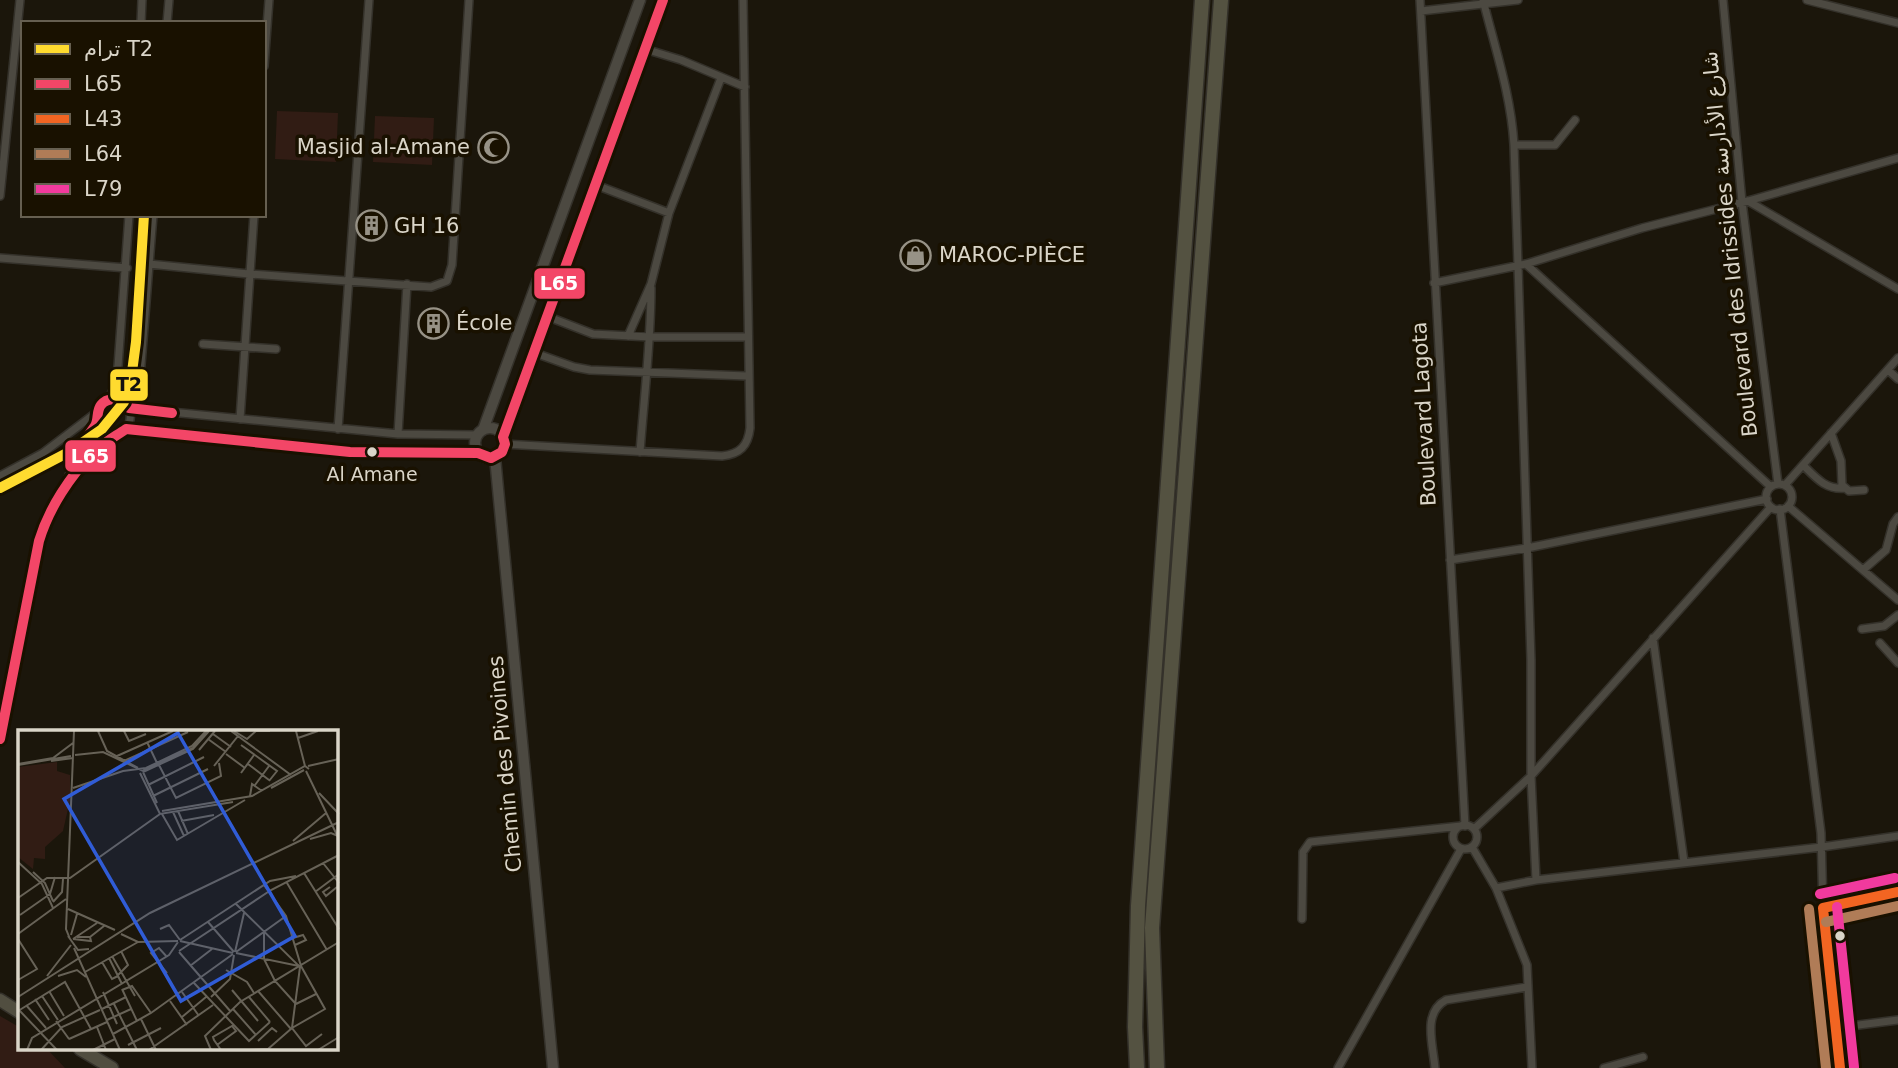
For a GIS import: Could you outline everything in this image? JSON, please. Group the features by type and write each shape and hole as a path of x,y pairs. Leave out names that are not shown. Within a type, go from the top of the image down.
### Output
{"highway":[{"path":"1137,1068 1135,1014 1138,906 1202,0"},
{"path":"1157,1068 1152,929 1221,0"}],"main road":[{"path":"0,1000 18,1011"},
{"path":"82,1050 111,1068"}],"street":[{"path":"0,196 20,0"},
{"path":"141,21 142,0"},
{"path":"167,21 169,0"},
{"path":"266,37 269,0"},
{"path":"338,429 369,0"},
{"path":"149,264 249,274 436,286 447,281 451,271 469,0"},
{"path":"478,453 475,444 640,0"},
{"path":"0,739 39,541 46,519 62,492 95,450 116,434 126,429 350,452 478,453 486,458 495,457 502,452 504,440 663,0"},
{"path":"108,400 119,400 128,407 398,434 480,433 497,430 504,440 640,452 722,456 738,452 747,443 750,432 743,0"},
{"name":"Boulevard Lagota","path":"1420,0 1463,826"},
{"path":"1421,11 1483,1 1518,0"},
{"name":"Boulevard des Idrissides شارع الأدارسة","path":"1723,0 1778,485"},
{"path":"1808,0 1898,23"},
{"path":"1483,1 1510,103 1514,145 1536,880"},
{"path":"645,49 681,60 745,87"},
{"path":"628,336 650,284 669,214 721,78"},
{"path":"1514,145 1555,145 1575,120"},
{"path":"1434,283 1526,264 1642,228 1898,158"},
{"path":"596,186 669,214"},
{"path":"1745,202 1898,289"},
{"path":"62,492 82,442 97,423 99,407 108,400 113,389 118,366 129,217"},
{"path":"126,429 131,419 128,407 141,377 153,217"},
{"path":"240,419 254,217"},
{"path":"0,257 127,268"},
{"path":"1526,264 1778,485 1791,492 1788,506"},
{"path":"398,434 407,284"},
{"path":"640,452 645,374 651,337 650,284"},
{"path":"549,317 588,333 651,337 747,337"},
{"path":"202,344 276,349"},
{"path":"535,353 574,367 645,374 747,376"},
{"path":"1450,560 1527,548 1767,499 1778,485 1803,465 1898,358"},
{"path":"1888,370 1898,379"},
{"path":"0,476 43,453 97,412"},
{"path":"97,423 106,432 116,434"},
{"path":"1831,433 1839,451 1840,476 1845,488"},
{"name":"Chemin des Pivoines","path":"495,457 553,1068"},
{"path":"1803,465 1829,487 1845,488 1849,491 1864,490"},
{"path":"1767,499 1771,507"},
{"path":"1771,507 1780,509 1788,506"},
{"path":"1788,506 1898,600"},
{"path":"1474,830 1531,776 1771,507"},
{"path":"1780,509 1822,847 1824,908 1840,1068"},
{"path":"1863,570 1885,550 1898,517"},
{"path":"1862,629 1884,626 1898,615"},
{"path":"1653,638 1684,862"},
{"path":"1880,643 1898,663"},
{"path":"1302,919 1303,852 1310,842 1463,826 1474,830"},
{"path":"1463,826 1455,831 1453,838 1455,845 1461,849 1472,847 1476,841 1474,830"},
{"path":"1496,888 1536,880 1898,836"},
{"path":"1472,847 1496,888 1527,965 1532,1068"},
{"path":"1338,1068 1461,849"},
{"path":"1824,908 1898,892"},
{"path":"1435,1068 1430,1020 1435,1007 1446,1000 1527,987"},
{"path":"1835,1027 1898,1020"},
{"path":"1604,1068 1643,1057"}],"shaded area":[{"path":"277,111 338,113 336,162 275,159"},
{"path":"375,116 434,118 432,165 373,162"},
{"path":"0,1016 18,1026 18,1050 48,1050 65,1068 0,1068"}],"tram line":[{"name":"T2","path":"0,488 67,453 102,429 124,402 136,342 144,217"}],"transit line":[{"name":"L65","path":"0,739 43,529 61,493 85,461 126,429 350,452 478,453 491,458 502,452 505,444 503,437 663,0"},
{"name":"L65","path":"74,459 96,424 99,407 108,400 119,401 129,408 172,413"},
{"name":"L79","path":"1820,894 1895,878"},
{"name":"L43","path":"1823,908 1898,892"},
{"name":"L64","path":"1826,922 1898,906"},
{"name":"L79","path":"1837,907 1854,1067"},
{"name":"L43","path":"1823,908 1840,1068"},
{"name":"L64","path":"1809,909 1826,1068"}],"place":[{"name":"Masjid al-Amane","path":"493,147"},
{"name":"GH 16","path":"371,226"},
{"name":"MAROC-PIÈCE","path":"916,255"},
{"name":"École","path":"433,323"},
{"name":"Al Amane","path":"372,452"}]}
